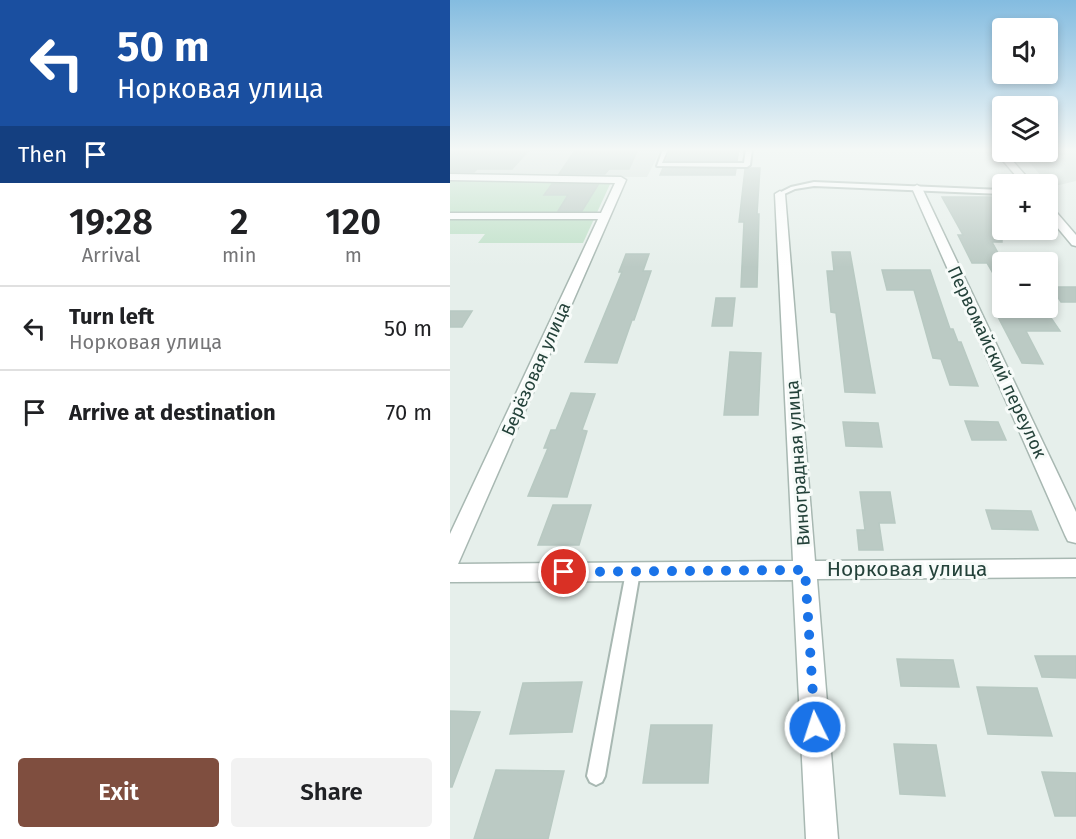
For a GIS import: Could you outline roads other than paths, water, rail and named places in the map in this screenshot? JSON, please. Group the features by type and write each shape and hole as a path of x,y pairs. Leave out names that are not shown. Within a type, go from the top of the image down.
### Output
{"street":[{"name":"Берёзовая улица","path":"450,558 617,188"},
{"name":"Первомайский переулок","path":"917,188 1076,535"},
{"name":"Виноградная улица","path":"780,194 822,839"},
{"path":"450,216 605,216"},
{"path":"1058,218 1070,229 1076,242"},
{"name":"Норковая улица","path":"450,573 1076,568"}],"lane":[{"path":"780,194 793,188"},
{"path":"920,188 992,192"},
{"path":"596,776 633,572"}]}
